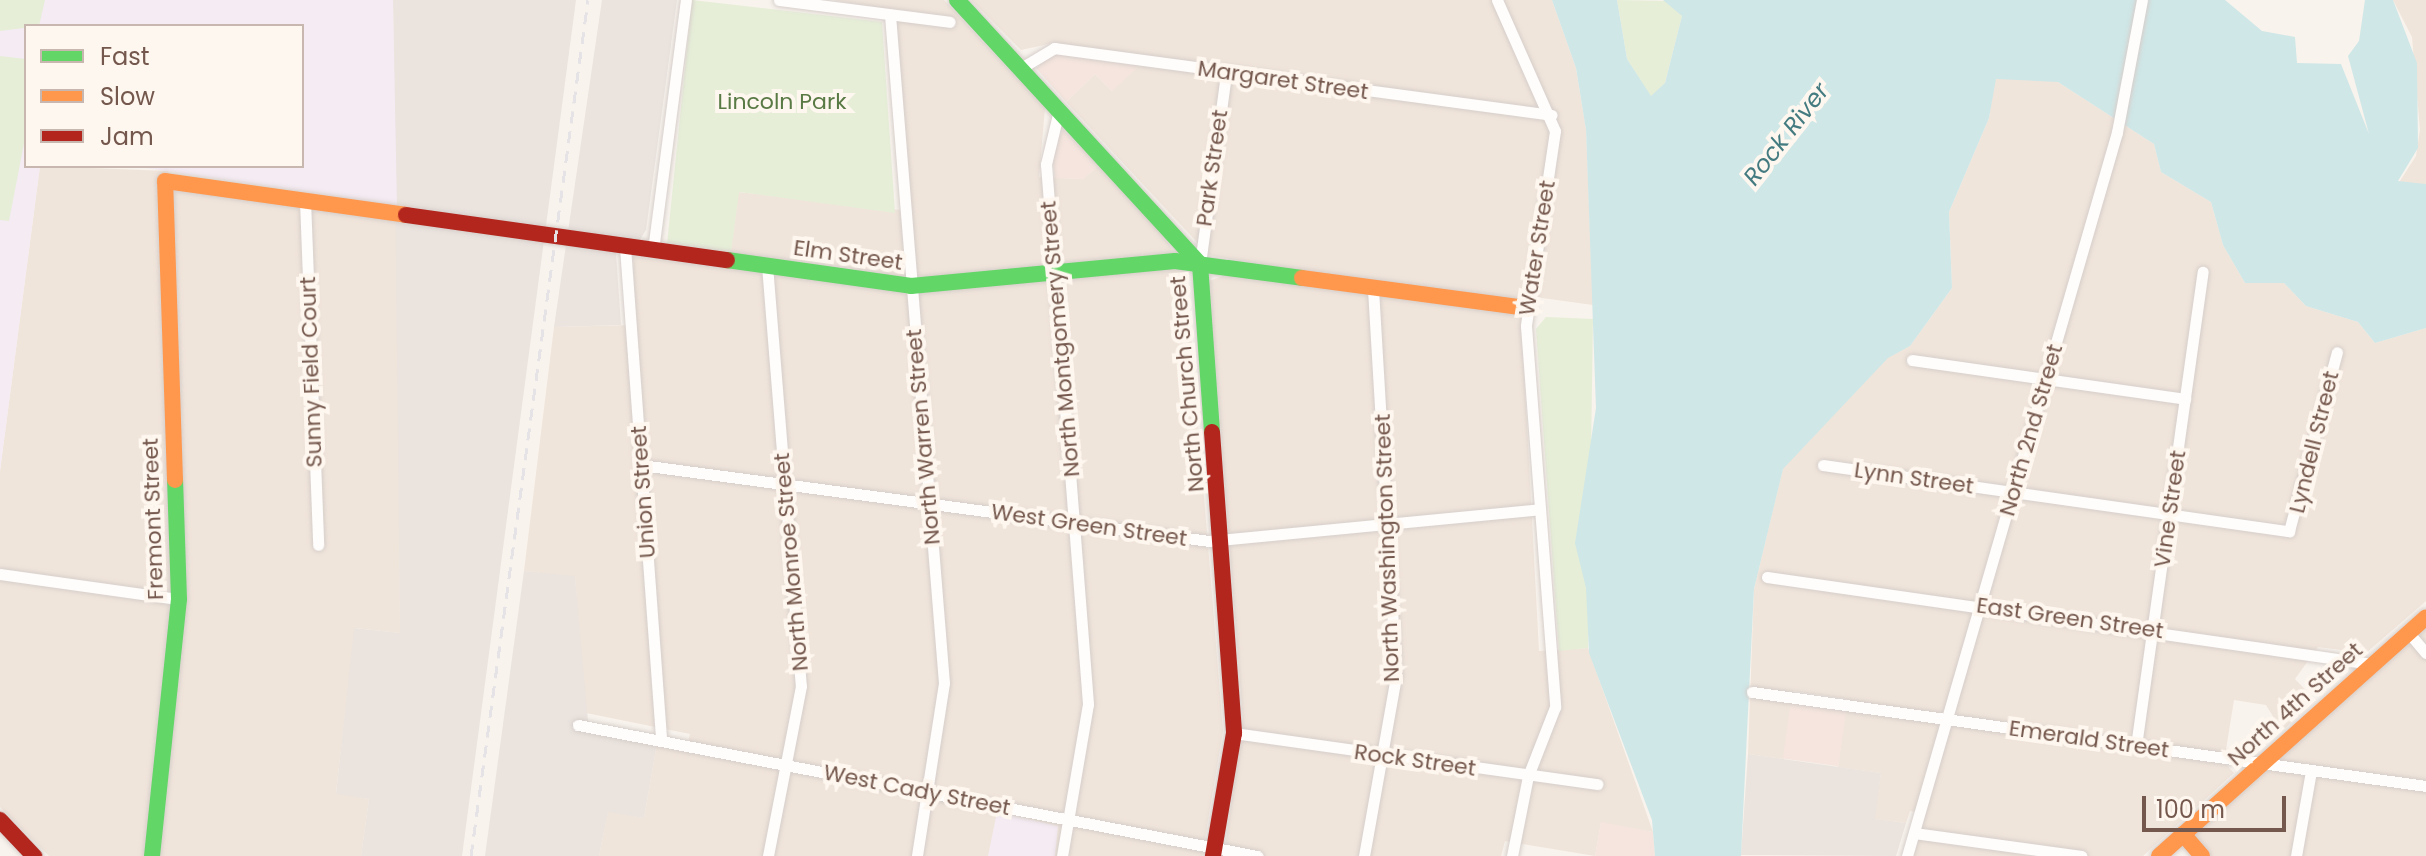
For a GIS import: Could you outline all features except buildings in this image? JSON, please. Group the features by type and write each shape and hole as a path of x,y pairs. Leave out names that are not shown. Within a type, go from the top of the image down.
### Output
{"street":[{"path":"653,250 686,0"},
{"path":"779,0 950,22"},
{"name":"North Church Street","path":"957,0 1200,264 1234,733 1214,851"},
{"path":"1497,0 1552,115"},
{"name":"North 2nd Street","path":"1907,856 2117,132 2142,0"},
{"name":"North Warren Street","path":"890,15 944,683 932,794 917,856"},
{"name":"Margaret Street","path":"1021,68 1054,48 1552,115"},
{"name":"Park Street","path":"1200,264 1226,73"},
{"name":"North Montgomery Street","path":"1059,110 1045,152 1088,729 1062,856"},
{"name":"Water Street","path":"1512,856 1528,776 1555,707 1527,308 1552,115"},
{"name":"Elm Street","path":"165,181 911,286 1200,264 1527,308"},
{"name":"Fremont Street","path":"152,856 179,599 165,181"},
{"name":"Sunny Field Court","path":"305,200 318,545"},
{"name":"Union Street","path":"625,247 661,738"},
{"name":"North Monroe Street","path":"767,265 801,686 789,765 768,856"},
{"name":"Vine Street","path":"2136,746 2203,272"},
{"name":"North Washington Street","path":"1364,856 1385,756 1396,676 1390,526 1373,286"},
{"name":"Lyndell Street","path":"2289,531 2337,352"},
{"path":"1912,360 2185,399"},
{"name":"West Green Street","path":"641,465 1221,541 1539,509"},
{"name":"Lynn Street","path":"1823,465 2289,531"},
{"path":"0,574 179,599"},
{"name":"East Green Street","path":"1767,577 2153,630 2372,664"},
{"name":"North 4th Street","path":"2159,856 2426,617"},
{"path":"2409,633 2426,653"},
{"name":"Emerald Street","path":"1752,692 2426,786"},
{"name":"West Cady Street","path":"578,725 661,738 1070,819 1214,851 1257,856"},
{"name":"Rock Street","path":"1234,733 1597,784"},
{"path":"2296,856 2311,771"},
{"path":"0,820 34,856"},
{"path":"1914,833 2081,856"},
{"path":"2183,834 2202,856"}],"shaded area":[{"path":"0,0 393,0 397,206 146,168 304,168 304,24 24,24 24,168 40,168 0,471"},
{"path":"393,0 576,0 462,856 361,856 369,799 336,794 354,628 400,633"},
{"path":"602,0 677,0 646,230 639,241 615,239 621,325 554,327"},
{"path":"833,0 944,0 1045,108 1039,177 1083,179 1099,165 1164,236 1186,274 1223,731 1202,856 599,856 608,811 644,818 657,743 686,749 690,734 586,713 575,577 524,571 554,327 635,325 633,256 729,268 738,192 910,211 892,10"},
{"path":"971,0 1552,0 1576,68 1586,130 1593,305 1520,295 1539,651 1588,648 1653,832 1601,823 1595,856 1505,841 1501,856 1224,856 1243,719 1209,281 1257,264 1209,255 1066,102 1095,74 1112,91 1140,55 1053,43 1021,50"},
{"path":"2393,0 2426,0 2426,184 2398,184 2416,156 2420,130 2412,37"},
{"path":"1054,54 1139,66 1112,91 1095,74 1066,102 1036,68"},
{"path":"2018,74 2058,82 2154,144 2161,172 2211,202 2223,245 2245,283 2284,283 2306,306 2358,322 2375,343 2426,328 2426,601 2366,653 2318,647 2295,679 2316,701 2282,731 2266,705 2234,700 2224,762 2234,773 2143,856 1912,856 1924,814 1910,811 1906,823 1874,819 1881,773 1838,767 1847,699 1793,691 1784,759 1748,754 1754,589 1783,468 1888,357 1910,346 1952,288 1949,212 1989,118 1995,79"},
{"path":"1063,130 1099,165 1083,179 1055,178 1052,151"},
{"path":"40,168 168,171 174,187 398,221 400,633 355,628 336,793 369,799 361,856 49,856 0,807 0,471"},
{"path":"524,571 575,576 589,732 657,743 644,818 608,812 599,856 485,856"},
{"path":"2426,623 2426,856 2206,856 2191,833"},
{"path":"1791,701 1846,709 1838,766 1783,758"},
{"path":"1748,754 1881,773 1875,819 1906,823 1896,856 1741,855"},
{"path":"997,812 1058,826 1055,856 988,856"},
{"path":"1601,822 1653,832 1655,856 1595,856"}],"green space":[{"path":"0,0 45,0 39,24 24,24 24,28 0,31"},
{"name":"Lincoln Park","path":"692,0 882,22 895,213 739,192 731,253 667,244"},
{"path":"1617,0 1668,1 1682,16 1665,83 1651,97 1627,59"},
{"path":"0,56 24,59 24,143 9,221 0,220"},
{"path":"1546,317 1593,319 1588,648 1559,651 1536,329"}],"water":[{"name":"Rock River","path":"1552,0 1617,0 1627,59 1651,96 1665,83 1682,16 1663,0 2225,0 2262,31 2295,37 2297,63 2341,64 2369,134 2348,56 2359,41 2365,0 2393,0 2417,63 2418,148 2398,181 2426,184 2426,328 2375,343 2358,322 2306,306 2284,283 2245,283 2223,245 2211,202 2161,172 2154,144 2058,82 1996,79 1989,118 1949,212 1952,288 1910,346 1888,358 1783,469 1754,589 1741,856 1655,856 1652,820 1589,653 1586,588 1575,543 1596,408 1586,130 1576,68"}],"railway":[{"path":"471,856 588,0"}],"traffic: fast":[{"path":"957,0 1200,264 1212,432"},
{"path":"727,260 911,286 1175,261 1302,278"},
{"path":"152,856 179,599 175,480"}],"traffic: slow":[{"path":"175,480 165,181 406,215"},
{"path":"1302,278 1527,308"},
{"path":"2159,856 2426,617"},
{"path":"2183,834 2202,856"}],"traffic: jam":[{"path":"406,215 727,260"},
{"path":"1212,432 1234,733 1213,856"},
{"path":"0,820 34,856"}]}
